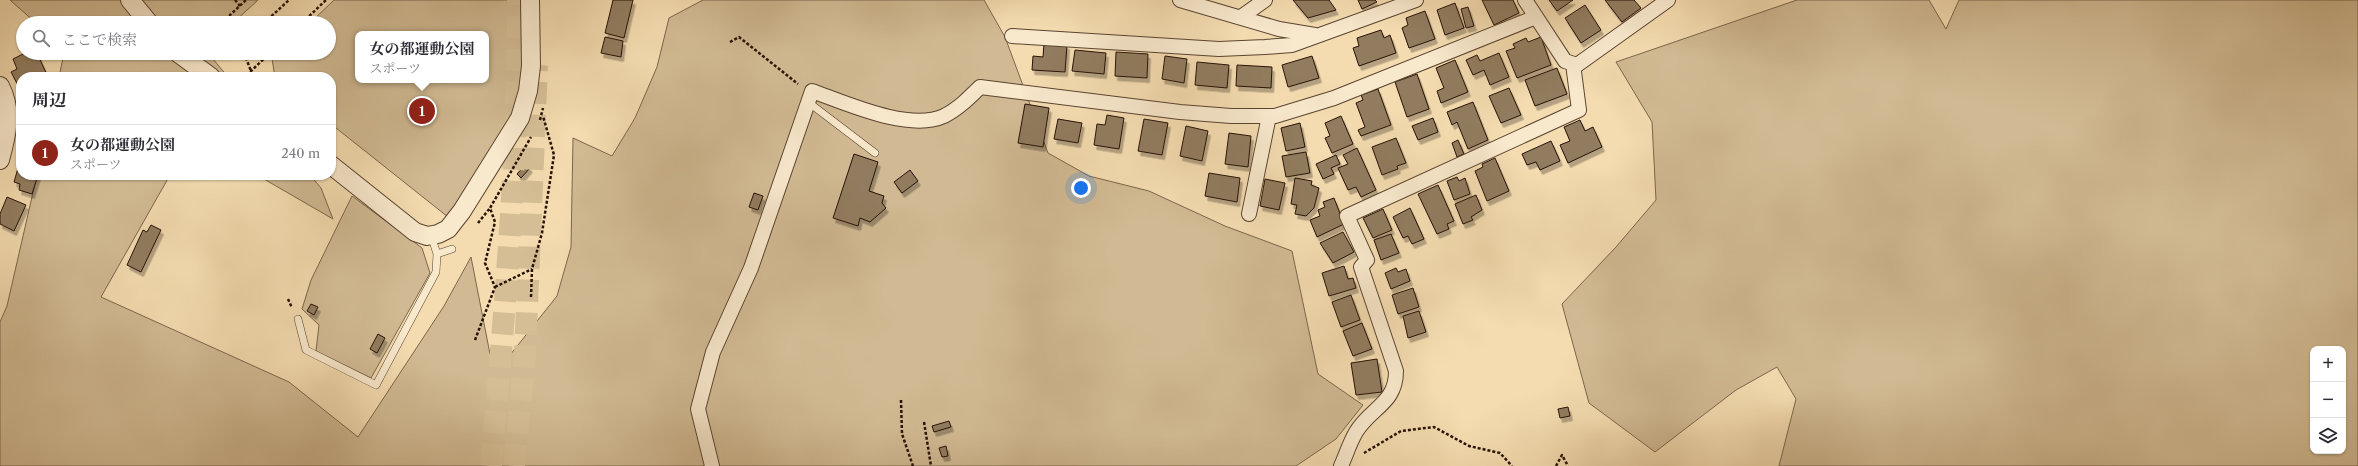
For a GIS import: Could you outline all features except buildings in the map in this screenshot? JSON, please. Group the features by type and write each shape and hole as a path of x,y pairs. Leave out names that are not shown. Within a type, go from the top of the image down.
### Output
{"street":[{"path":"130,0 143,16"},
{"path":"336,169 404,225 415,232 431,235 438,234 448,229 462,211 520,118 528,91 531,66 530,0"},
{"path":"1180,0 1279,29 1316,35"},
{"path":"1241,18 1265,0"},
{"path":"1012,36 1219,49 1292,45 1316,35 1416,0"},
{"path":"1525,0 1565,61 1577,65 1668,0"},
{"path":"712,466 698,409 713,352 751,268 812,92 890,118 919,120 943,116 965,103 980,87 1180,112 1231,116 1276,116 1334,98 1536,17"},
{"path":"188,60 204,72"},
{"path":"1341,466 1357,431 1390,397 1396,383 1396,371 1361,267 1367,260 1347,216 1579,110 1573,64"},
{"path":"0,86 8,107 9,122 0,160"},
{"path":"1249,214 1269,116"}],"lane":[{"path":"809,98 875,153"},
{"path":"298,319 306,350 376,385 436,272 437,254 431,235"},
{"path":"437,254 452,249"}],"path":[{"path":"234,0 240,6"},
{"path":"231,16 230,15 246,0"},
{"path":"272,16 289,0"},
{"path":"309,16 326,0"},
{"path":"730,42 739,37 809,98"},
{"path":"247,60 251,71 263,60"},
{"path":"539,122 542,116 544,101"},
{"path":"531,297 532,269 542,233 554,155 542,116"},
{"path":"482,219 490,208 533,134"},
{"path":"475,340 495,287 485,263 495,222 490,208"},
{"path":"495,287 532,269"},
{"path":"901,400 902,434 913,466"},
{"path":"924,422 931,466"},
{"path":"1341,466 1401,431 1434,427 1469,446 1500,454 1512,466"},
{"path":"1556,466 1562,455 1568,466"}],"shaded area":[{"path":"10,0 258,0 241,16 28,16"},
{"path":"334,0 524,0 525,57 523,76 512,115 493,150 448,217 336,128 336,72 274,72 272,60 336,60 336,16 317,16"},
{"path":"703,0 984,0 1005,37 1048,153 1089,176 1149,191 1225,226 1292,251 1318,374 1363,405 1336,439 1296,466 0,466 0,322 7,306 36,180 167,180 101,297 289,382 358,437 444,306 471,257 490,354 506,360 557,296 571,247 573,138 612,156 635,118 657,67 669,18"},
{"path":"1797,0 1929,0 1946,29 1959,0 2358,0 2358,466 1779,466 1796,399 1777,367 1736,390 1655,452 1589,403 1562,304 1616,247 1656,200 1652,122 1616,62"},
{"path":"63,60 214,60 224,72 60,72"},
{"path":"266,180 314,180 321,188 333,219"},
{"path":"352,196 422,248 430,273 371,378 316,351 319,325 302,309 311,280"}],"tunnel":[{"path":"491,466 510,233 516,117 518,0"},
{"path":"514,466 525,354 537,65"}],"place":[{"name":"女の都運動公園","path":"422,111"}]}
